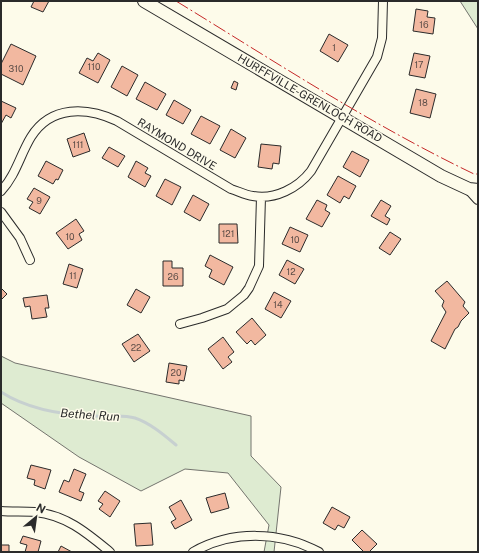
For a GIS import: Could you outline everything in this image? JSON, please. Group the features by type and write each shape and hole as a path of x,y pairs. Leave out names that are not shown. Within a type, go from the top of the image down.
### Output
{"main road":[{"name":"HURFFVILLE-GRENLOCH ROAD","path":"144,1 441,176 473,189"}],"street":[{"name":"RAYMOND DRIVE","path":"1,191 10,180 31,137 36,130 44,123 61,113 83,111 104,115 117,121 232,189 252,196 261,197 283,192 294,187 304,180 318,160 377,57 382,38 383,1"},
{"path":"473,189 478,198"},
{"path":"180,324 227,309 240,299 249,288 259,266 261,197"},
{"path":"1,212 20,238 30,260"},
{"path":"1,511 36,512 62,519 83,530 110,552"},
{"path":"193,552 225,539 254,536 285,539 319,552"}],"green space":[{"path":"460,1 478,1 478,29"},
{"path":"1,356 15,363 251,416 251,456 281,487 274,552 264,552 269,525 228,473 185,469 141,491 79,457 1,403"}],"building":[{"path":"34,1 49,1 43,12 31,7"},
{"path":"416,9 428,11 427,17 435,18 433,34 413,31"},
{"path":"329,34 348,45 338,62 320,51"},
{"path":"11,44 36,56 23,85 1,74 1,64"},
{"path":"98,53 110,60 98,83 79,73 87,58 93,61"},
{"path":"414,53 430,56 425,78 409,75"},
{"path":"122,66 138,75 127,96 111,87"},
{"path":"234,81 238,83 236,90 231,88"},
{"path":"145,82 166,94 157,110 136,99"},
{"path":"416,89 436,94 430,118 410,113"},
{"path":"174,100 191,110 183,124 166,115"},
{"path":"1,101 16,108 11,118 6,115 1,124"},
{"path":"201,116 220,126 210,144 191,134"},
{"path":"231,129 246,138 235,158 220,150"},
{"path":"84,133 90,151 73,157 67,139"},
{"path":"261,144 281,146 279,164 273,163 272,169 258,167"},
{"path":"109,147 125,156 118,167 102,158"},
{"path":"352,151 369,160 360,177 343,167"},
{"path":"46,161 63,170 58,180 56,179 53,184 38,176"},
{"path":"136,161 148,168 145,173 151,176 145,187 128,177"},
{"path":"338,176 356,186 349,199 344,196 340,203 327,195"},
{"path":"165,179 181,187 172,205 156,196"},
{"path":"34,188 50,197 40,214 29,208 33,202 27,199"},
{"path":"193,195 209,204 200,221 184,212"},
{"path":"317,200 327,205 325,210 330,213 322,227 306,219"},
{"path":"381,200 391,206 385,216 390,219 387,225 371,216"},
{"path":"76,219 84,231 79,234 82,240 68,249 56,233"},
{"path":"219,224 237,224 238,243 219,243"},
{"path":"290,227 308,235 300,252 282,244"},
{"path":"390,232 401,239 390,255 379,248"},
{"path":"210,255 233,267 224,285 209,277 212,270 205,266"},
{"path":"287,260 304,269 295,284 279,275"},
{"path":"163,261 172,261 172,268 183,268 183,286 163,286"},
{"path":"69,264 83,269 77,288 63,284"},
{"path":"447,281 465,302 463,306 469,313 455,329 445,349 431,341 446,312 442,306 444,301 435,291"},
{"path":"1,288 7,294 1,300"},
{"path":"136,289 150,297 141,313 127,305"},
{"path":"274,292 291,301 281,318 265,309"},
{"path":"47,295 49,308 45,308 47,317 32,319 30,306 25,307 23,298"},
{"path":"252,318 266,335 255,345 251,340 247,344 236,332"},
{"path":"138,334 150,351 134,362 122,344"},
{"path":"223,337 234,352 228,357 232,362 223,369 208,349"},
{"path":"169,363 187,366 184,381 179,380 179,384 166,382"},
{"path":"31,465 51,470 45,489 34,485 35,480 27,478"},
{"path":"74,469 86,474 79,491 84,493 81,501 59,492 64,480 69,482"},
{"path":"105,491 120,501 110,517 99,509 103,504 98,501"},
{"path":"225,493 229,508 211,513 206,498"},
{"path":"181,500 192,520 175,529 171,522 176,519 169,507"},
{"path":"332,507 350,517 344,528 338,525 335,530 323,523"},
{"path":"151,523 153,545 136,546 134,524"},
{"path":"362,530 377,544 369,552 364,552 352,540"},
{"path":"23,536 41,541 38,552 25,552 27,545 20,543"},
{"path":"1,545 9,545 9,552 1,552"},
{"path":"61,546 72,552 58,552"}],"waterway":[{"name":"Bethel Run","path":"1,392 23,403 58,413 125,416 135,418 162,433 176,445"}],"power":[{"path":"176,1 360,113 435,155 474,174 478,174"}]}
